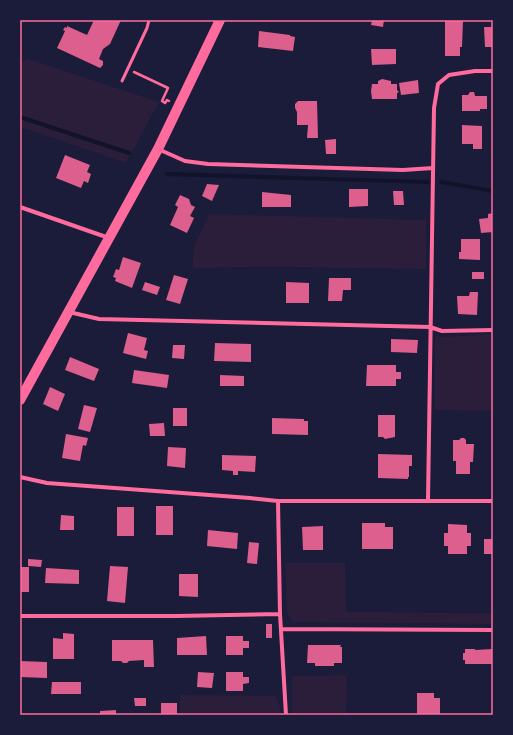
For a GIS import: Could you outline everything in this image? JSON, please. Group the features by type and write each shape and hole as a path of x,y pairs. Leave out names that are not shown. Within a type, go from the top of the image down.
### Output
{"main road":[{"path":"20,400 158,149 220,20"}],"street":[{"path":"428,501 434,108 438,84 449,75 475,71 493,71"},
{"path":"158,149 185,161 208,164 403,170 433,168"},
{"path":"20,207 110,238"},
{"path":"69,312 99,319 430,327 442,331 493,330"},
{"path":"20,477 47,483 278,501 493,501"},
{"path":"278,501 280,614 286,715"},
{"path":"20,616 280,614"},
{"path":"281,630 493,630"}],"lane":[{"path":"122,81 147,28 149,20"}],"path":[{"path":"128,68 168,88 162,101 166,103 167,100 169,101"}],"shaded area":[{"path":"28,59 159,102 126,163 20,127 20,64"},
{"path":"209,214 426,220 426,269 273,267 193,268 193,249"},
{"path":"493,334 493,411 435,410 435,338 437,336 443,337"},
{"path":"285,563 345,563 346,612 493,613 493,624 293,622 287,613"},
{"path":"347,675 346,715 292,715 292,676"},
{"path":"180,695 276,696 280,708 280,715 180,715"}],"building":[{"path":"94,20 121,20 110,44 103,49 99,59 103,61 103,65 100,68 57,48 65,31 63,30 65,27 67,28 67,26 87,35"},
{"path":"372,20 384,20 383,27 371,25"},
{"path":"445,20 463,21 462,47 460,47 460,56 445,56"},
{"path":"484,27 493,27 493,47 485,47"},
{"path":"259,31 295,37 293,51 258,47"},
{"path":"371,49 396,49 396,64 372,65"},
{"path":"382,79 391,81 391,84 397,84 397,90 399,92 397,93 397,99 372,99 372,84 378,84 378,81"},
{"path":"418,80 419,93 401,95 399,83"},
{"path":"470,92 474,92 475,96 487,96 487,109 480,109 480,111 462,111 462,95 468,95"},
{"path":"298,101 317,101 318,138 307,138 308,125 297,125 297,112 295,104"},
{"path":"462,125 482,126 482,149 473,149 473,144 462,144"},
{"path":"336,139 336,154 326,154 325,140"},
{"path":"65,155 90,165 87,172 91,174 88,183 84,181 81,188 56,178"},
{"path":"207,184 219,185 212,201 202,196"},
{"path":"349,189 368,189 368,206 349,207"},
{"path":"393,191 403,191 404,205 394,205"},
{"path":"262,192 291,195 291,207 262,207"},
{"path":"180,195 189,199 191,205 195,207 190,216 194,218 187,233 170,225 178,207 175,205"},
{"path":"493,213 493,232 481,233 479,219 488,218 488,214"},
{"path":"461,239 480,239 480,260 459,259 459,252 461,252"},
{"path":"123,257 141,263 132,288 115,281 116,278 113,277 116,269 119,270"},
{"path":"472,272 484,272 484,279 472,279"},
{"path":"174,275 188,279 180,304 166,300"},
{"path":"329,278 351,278 351,290 343,290 342,301 328,301"},
{"path":"145,282 160,287 157,295 142,290"},
{"path":"286,282 309,283 309,303 286,303"},
{"path":"470,292 478,292 477,315 458,314 457,296 469,296"},
{"path":"128,333 147,338 144,350 148,351 146,359 123,353"},
{"path":"391,339 418,340 417,353 391,352"},
{"path":"215,343 251,344 251,362 214,361"},
{"path":"173,345 185,345 184,359 172,358"},
{"path":"70,357 99,369 94,381 65,370"},
{"path":"367,365 396,365 396,372 401,372 401,379 396,379 396,386 366,386"},
{"path":"134,370 169,375 167,388 132,383"},
{"path":"220,375 244,376 244,386 220,386"},
{"path":"50,387 65,394 58,411 43,404"},
{"path":"84,405 97,408 90,432 78,429"},
{"path":"173,408 187,408 187,426 173,426"},
{"path":"378,415 395,415 395,437 385,439 383,437 378,437"},
{"path":"272,418 304,419 304,421 308,421 308,435 272,434"},
{"path":"164,423 165,436 150,436 149,424"},
{"path":"66,434 88,438 86,446 83,445 80,461 62,458"},
{"path":"461,438 466,440 466,444 474,444 473,462 470,462 470,474 456,474 456,461 453,461 453,440 459,440"},
{"path":"168,447 186,448 185,468 167,466"},
{"path":"378,454 412,455 412,466 409,466 408,479 378,478"},
{"path":"222,455 256,456 255,472 238,471 238,475 233,475 233,471 222,470"},
{"path":"156,506 173,506 173,535 156,535"},
{"path":"117,507 134,507 134,536 117,536"},
{"path":"61,515 74,516 74,530 60,530"},
{"path":"362,523 385,523 385,527 393,527 393,549 362,549"},
{"path":"448,524 467,525 467,533 471,533 471,546 467,546 467,554 448,554 448,546 444,546 444,533 448,533"},
{"path":"323,526 323,550 303,550 302,527"},
{"path":"208,530 238,533 237,549 207,546"},
{"path":"484,539 493,539 493,554 484,554"},
{"path":"249,542 259,543 257,564 247,563"},
{"path":"28,559 42,560 41,567 28,566"},
{"path":"110,566 128,567 125,603 107,601"},
{"path":"20,567 29,567 29,592 20,592"},
{"path":"46,568 79,570 79,584 45,583"},
{"path":"179,574 198,574 198,597 179,596"},
{"path":"266,624 272,624 272,638 266,638"},
{"path":"63,633 74,634 74,659 53,659 53,638 63,639"},
{"path":"206,636 207,655 177,655 177,638"},
{"path":"226,636 243,636 243,641 249,641 249,648 243,648 243,655 226,655"},
{"path":"112,640 153,640 154,667 144,667 144,660 129,661 127,663 112,661"},
{"path":"308,645 341,645 342,663 334,663 334,666 315,666 315,663 307,663"},
{"path":"465,649 493,649 493,664 465,664 465,660 463,660 463,653 465,653"},
{"path":"20,661 47,662 47,678 20,677"},
{"path":"198,672 214,673 212,688 197,687"},
{"path":"226,672 243,672 243,677 249,677 249,683 243,684 243,691 226,691"},
{"path":"52,682 81,682 81,694 51,694"},
{"path":"417,693 434,693 434,698 440,698 440,715 417,715"},
{"path":"134,698 146,698 146,706 135,706"},
{"path":"161,703 177,703 177,715 161,715"},
{"path":"116,710 116,715 100,715 100,711"}],"waterway":[{"path":"20,117 129,153"},
{"path":"167,174 428,182"},
{"path":"441,182 493,191"}]}
